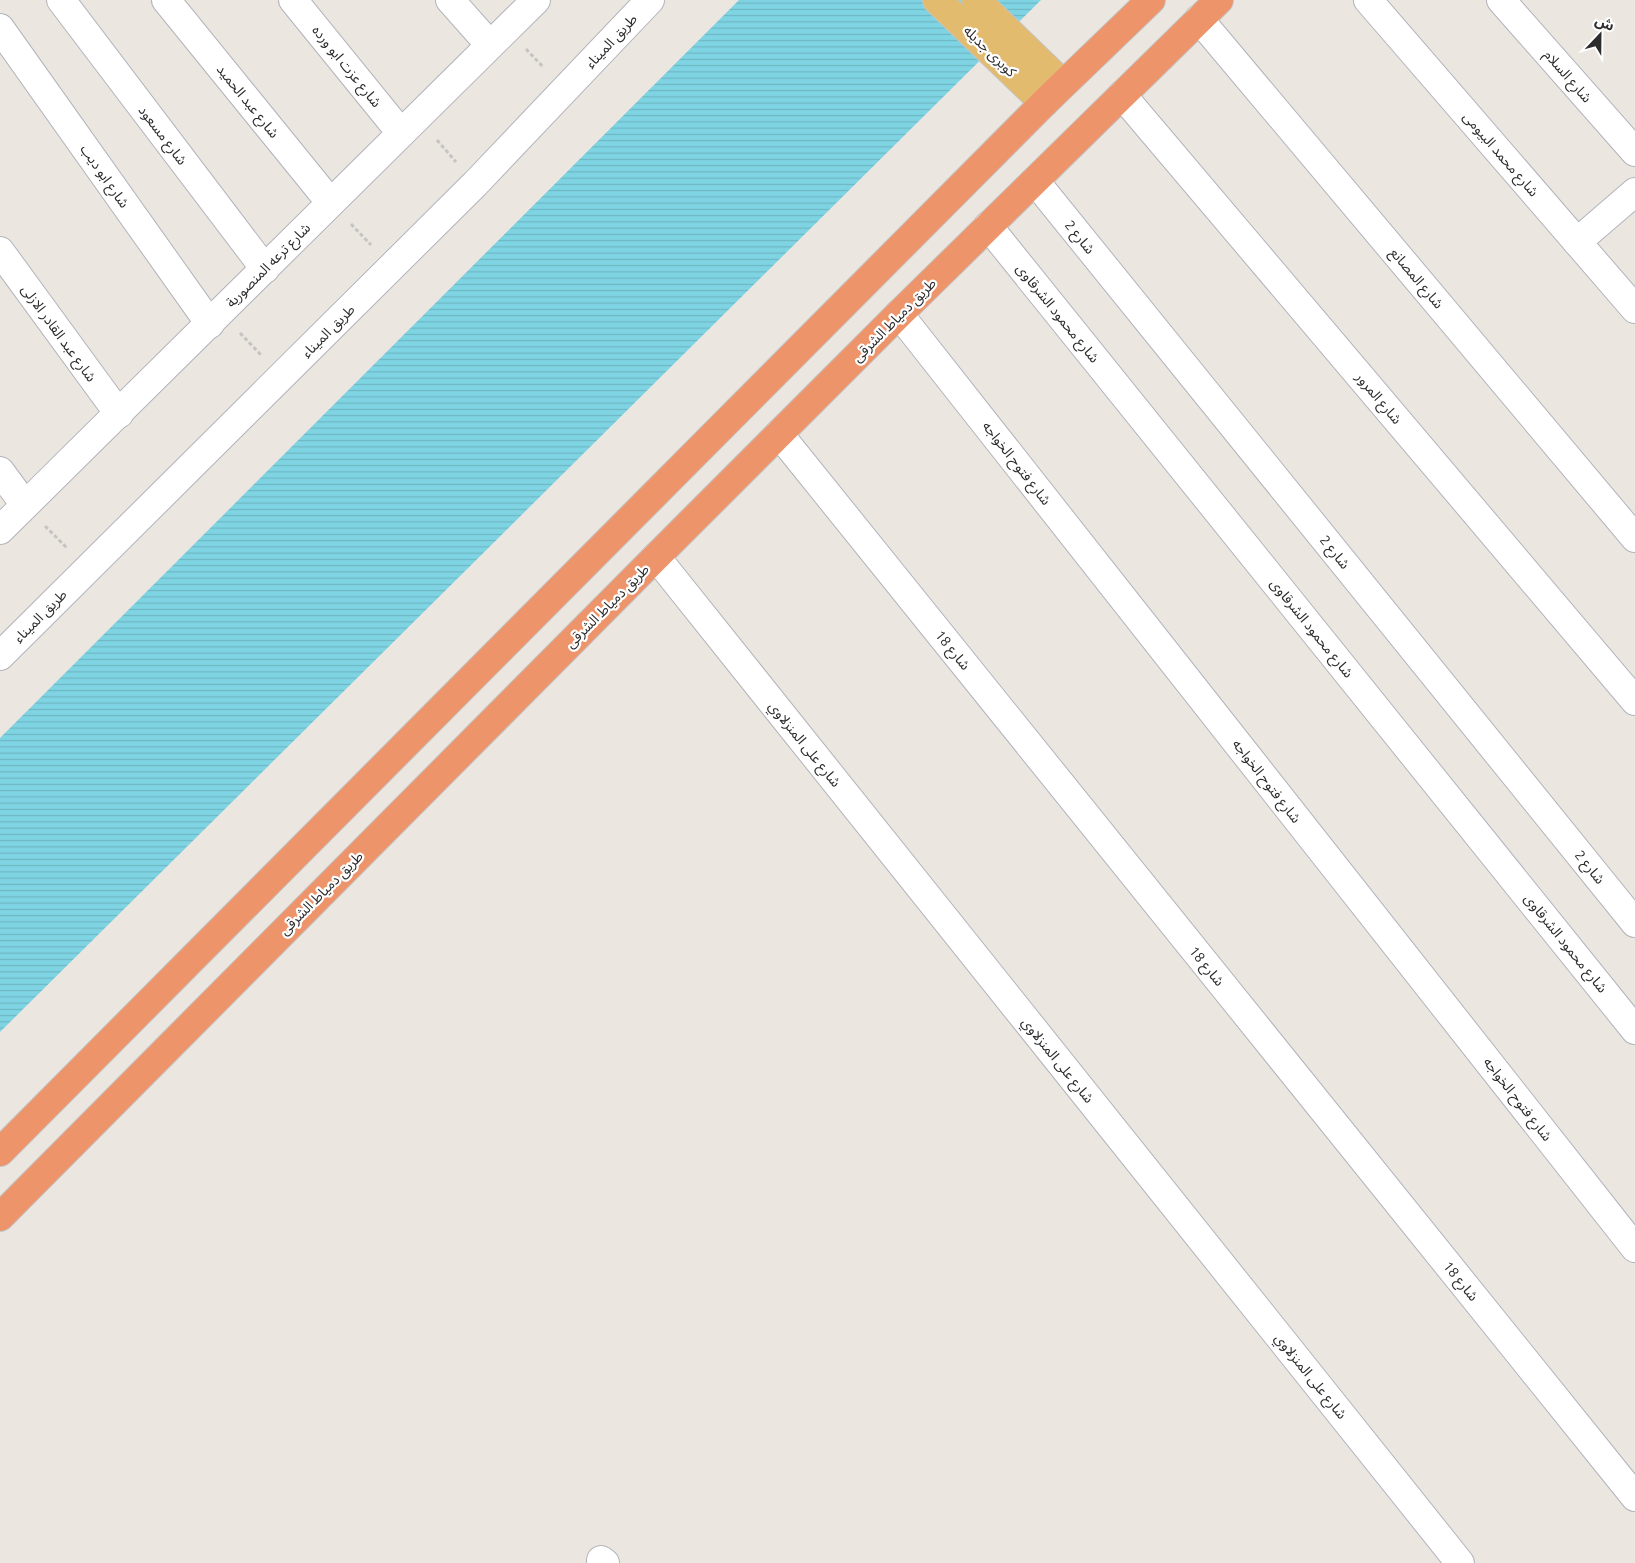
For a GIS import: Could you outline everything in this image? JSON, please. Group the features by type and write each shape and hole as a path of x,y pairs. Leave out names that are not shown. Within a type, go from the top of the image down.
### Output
{"highway":[{"path":"0,1152 1053,94 1151,0"},
{"name":"طريق دمياط الشرقى","path":"1,1215 899,314 1219,0"}],"main road":[{"name":"كوبرى جديله","path":"937,0 1053,94"},
{"name":"كوبرى جديله","path":"976,0 1053,94"}],"street":[{"name":"شارع مسعود","path":"61,0 265,269"},
{"name":"شارع عبد الحميد","path":"166,0 330,202"},
{"name":"شارع عزت ابو ورده","path":"293,0 409,125"},
{"path":"450,0 498,37"},
{"name":"شارع ترعه المنصورية","path":"0,530 536,0"},
{"name":"طريق الميناء","path":"0,656 475,184 650,0"},
{"name":"شارع محمد البيومى","path":"1368,0 1635,308"},
{"name":"شارع السلام","path":"1501,0 1635,152"},
{"name":"شارع المصانع","path":"1199,19 1635,538"},
{"name":"شارع ابو ديب","path":"0,28 216,318"},
{"name":"شارع المرور","path":"1122,95 1635,700"},
{"name":"شارع 2","path":"1035,181 1632,913"},
{"path":"1577,242 1635,192"},
{"name":"شارع محمود الشرقاوى","path":"988,226 1635,1030"},
{"name":"شارع عبد القادر الازلى","path":"0,251 119,414"},
{"name":"شارع فتوح الخواجه","path":"899,314 1635,1248"},
{"name":"شارع 18","path":"779,434 1635,1497"},
{"path":"0,471 25,505"},
{"name":"شارع على المنزلاوي","path":"656,557 1460,1563"}],"path":[{"path":"498,37 566,89"},
{"path":"409,125 475,184"},
{"path":"330,202 392,267"},
{"path":"216,318 282,376"},
{"path":"25,505 87,569"}],"water":[{"path":"739,0 1041,0 0,1032 0,738"}]}
